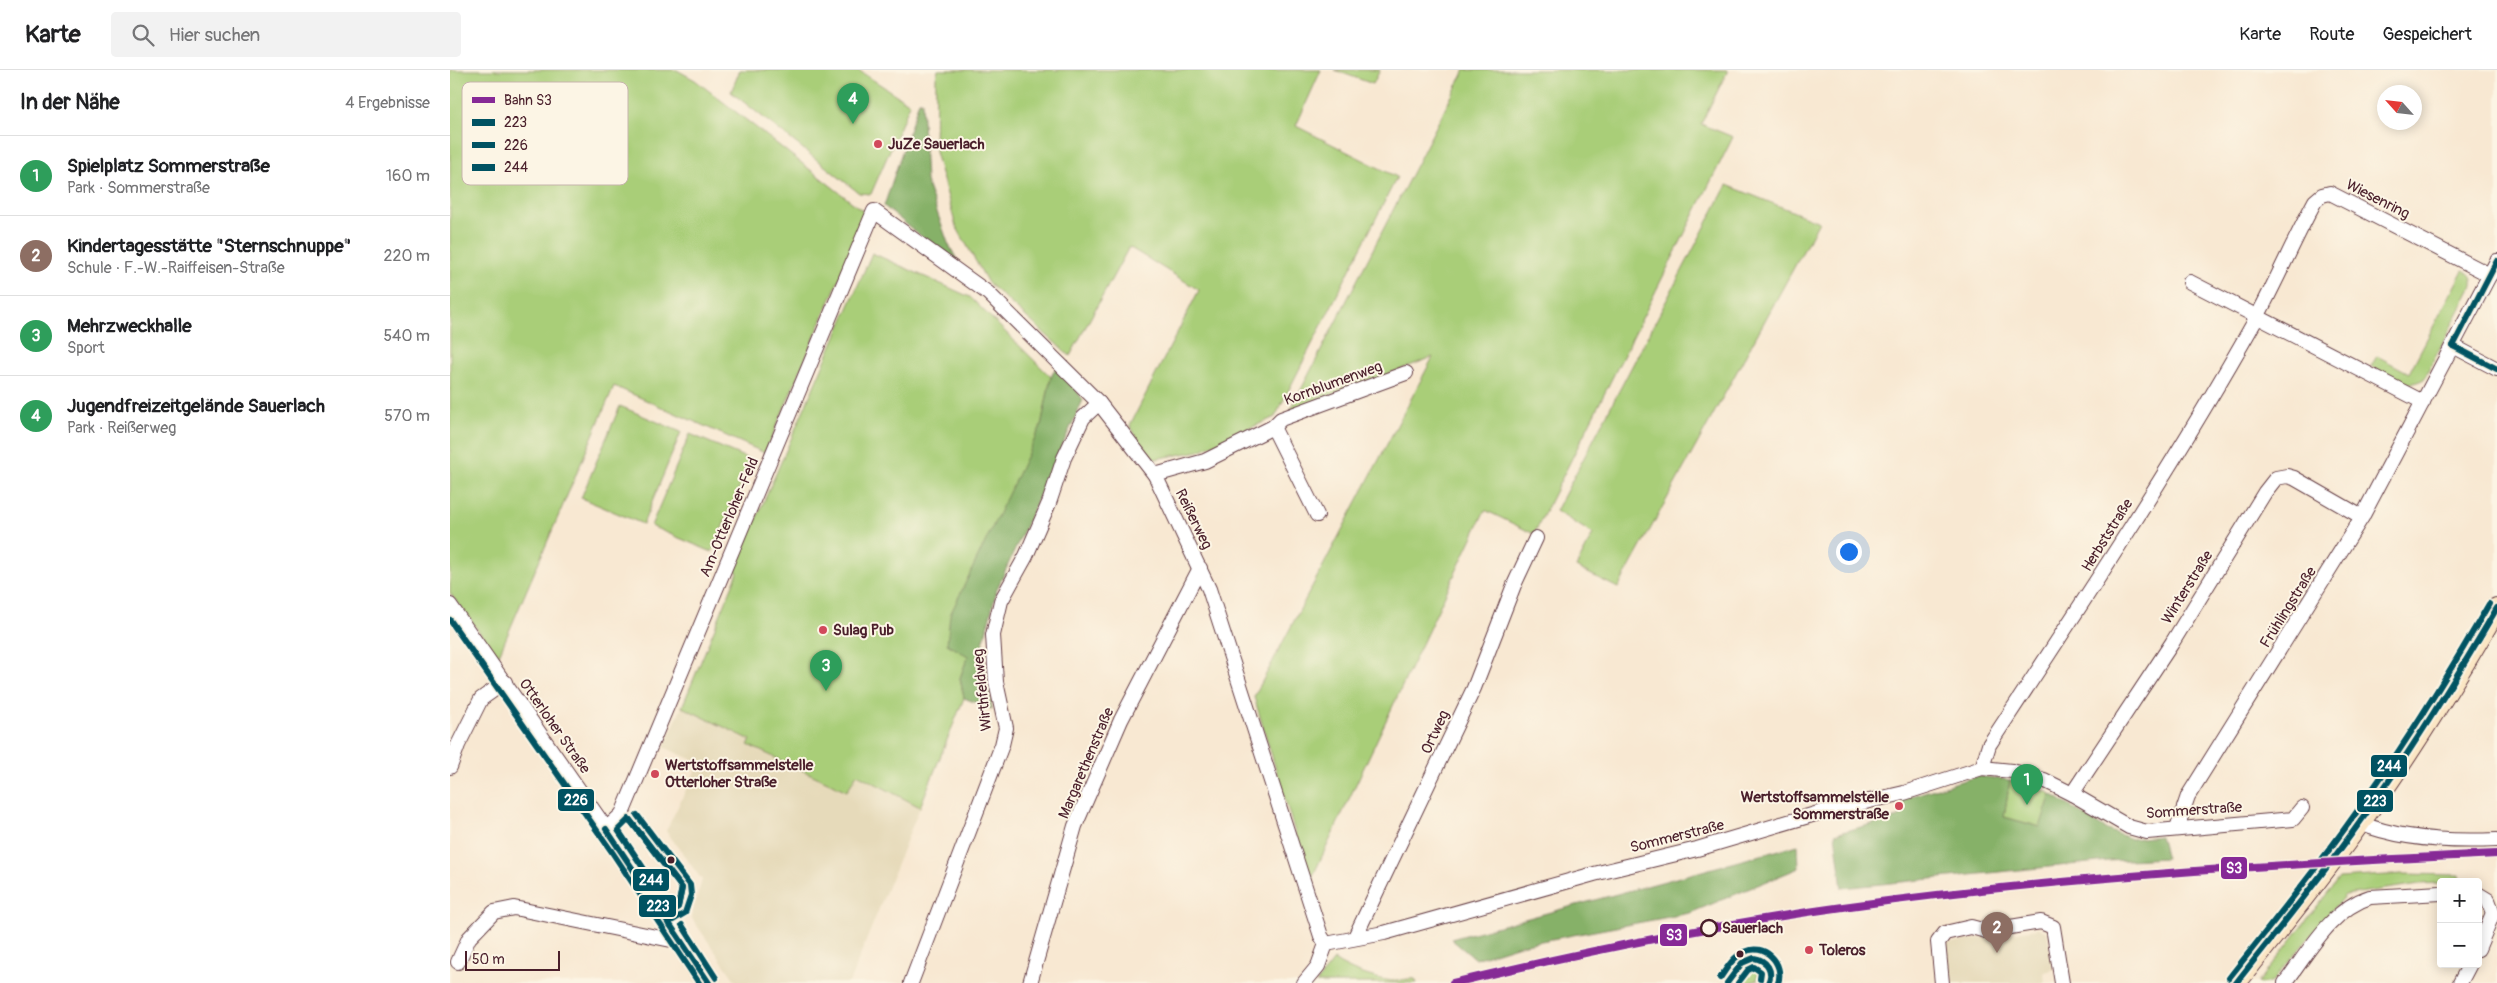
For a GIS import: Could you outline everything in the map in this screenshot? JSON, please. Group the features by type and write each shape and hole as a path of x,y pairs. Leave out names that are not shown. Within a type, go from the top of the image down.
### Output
{"main road":[{"path":"2236,983 2304,899 2360,823 2448,693 2497,608"}],"street":[{"name":"Wiesenring","path":"2256,317 2315,201 2322,195 2330,193 2490,274"},
{"name":"Reißerweg","path":"874,211 988,293 1099,402 1155,474 1200,568 1321,936 1326,944"},
{"name":"Am-Otterloher-Feld","path":"606,829 614,823 624,808 874,211"},
{"path":"2190,282 2423,402 2497,262"},
{"name":"Herbststraße","path":"1982,768 1989,745 2120,546 2256,317"},
{"path":"2453,346 2497,369"},
{"name":"Kornblumenweg","path":"1155,474 1205,461 1272,427 1281,420 1406,373"},
{"name":"Wirthfeldweg","path":"911,983 1002,745 1006,728 996,682 993,635 1001,601 1026,556 1049,503 1064,458 1083,418 1099,402"},
{"name":"Frühlingstraße","path":"2177,828 2188,796 2362,517 2423,402"},
{"path":"1272,427 1318,515"},
{"name":"Winterstraße","path":"2072,794 2172,643 2271,483 2281,476 2294,478 2362,517"},
{"name":"Ortweg","path":"1356,937 1474,688 1514,585 1536,538"},
{"name":"Margarethenstraße","path":"1030,983 1076,826 1121,720 1200,568"},
{"name":"Otterloher Straße","path":"450,605 606,829 709,983"},
{"path":"450,768 454,743 481,699 505,682"},
{"name":"Sommerstraße","path":"1326,944 1384,933 1594,874 1698,849 1822,812 1904,793 1982,768 2027,775 2072,794 2129,827 2147,832 2293,819 2302,808"},
{"path":"2360,823 2375,829 2451,840 2497,840"},
{"path":"2285,983 2332,922 2360,900 2370,897 2437,893"},
{"path":"2482,939 2493,913 2488,897"},
{"path":"458,962 469,938 494,912 514,908 681,942"},
{"path":"1942,983 1938,942 1945,933 1971,927 1986,931 2041,922 2053,927 2062,983"},
{"path":"1304,983 1318,966 1326,944"},
{"path":"2460,983 2468,968"}],"shaded area":[{"path":"682,707 751,740 748,744 847,791 856,774 920,807 849,983 737,983 691,917 702,880 666,831 699,763 664,747"},
{"path":"2036,927 2047,932 2053,970 2044,972 2045,983 1949,983 1943,944 2036,929"}],"green space":[{"path":"450,70 677,70 695,80 867,214 765,453 614,386 498,657 450,593"},
{"path":"740,70 858,70 910,104 871,194 859,193 731,92"},
{"path":"938,70 1321,70 1296,126 1397,177 1275,417 1199,451 1155,459 1140,444 1130,425 1199,290 1129,247 1070,356 988,283 956,226 935,152 936,77"},
{"path":"1334,70 1380,70 1373,84"},
{"path":"1465,70 1728,70 1701,124 1733,137 1534,534 1485,510 1310,882 1254,697 1433,357 1290,411"},
{"path":"919,101 922,101 926,181 948,243 956,258 956,265 884,206"},
{"path":"1727,185 1819,222 1618,588 1576,567 1593,534 1556,511"},
{"path":"872,253 970,297 1051,377 1041,426 1006,502 968,656 960,678 964,698 920,807 857,774 847,791 748,745 751,740 682,707 738,572 734,570"},
{"path":"2463,270 2471,276 2472,286 2424,379 2409,384 2403,383 2390,378 2371,366 2377,356 2409,373"},
{"path":"1056,367 1070,380 1083,400 997,589 982,648 992,709 964,698 960,678 968,656 947,644 950,615 1041,426 1051,377"},
{"path":"620,406 681,432 643,524 581,498"},
{"path":"690,434 751,460 712,552 651,526"},
{"path":"1978,776 2010,780 2004,817 2040,827 2051,794 2107,830 2132,839 2160,836 2166,858 2108,861 1842,888 1835,834 1899,817 1905,810 1901,799"},
{"path":"2010,780 2033,785 2051,794 2041,827 2004,817"},
{"path":"1798,845 1799,868 1690,913 1520,945 1475,959 1451,939"},
{"path":"2403,874 2459,875 2459,878 2437,878 2437,883 2345,895 2271,983 2258,983 2339,878"},
{"path":"1334,960 1347,968 1369,976 1392,981 1415,979 1417,983 1316,983"},
{"path":"1752,966 1759,969 1757,980 1750,983 1739,982 1744,972"}],"rail line":[{"name":"S3","path":"1453,983 1598,950 1745,922 1843,907 2006,887 2169,873 2497,854"}],"transit line":[{"name":"223","path":"2453,346 2497,261"},
{"name":"223","path":"2453,346 2497,369"},
{"name":"244","path":"2229,978 2319,864 2402,747 2489,604"},
{"name":"223","path":"2236,983 2326,869 2377,798 2409,752 2497,608"},
{"name":"226","path":"450,620 612,852 699,983"},
{"name":"223","path":"637,815 690,885 691,895 685,913 668,923"},
{"name":"244","path":"629,819 682,888 678,907 672,911 618,830 629,819"},
{"name":"226","path":"630,820 682,888 678,907 664,915"},
{"name":"223","path":"606,829 709,983"},
{"name":"244","path":"682,925 716,978"},
{"name":"244","path":"1720,978 1730,963 1740,954 1751,950 1759,950 1771,956 1776,962 1779,976 1778,983"},
{"name":"223","path":"1727,983 1742,963 1754,958 1763,961 1770,970 1768,983"},
{"name":"226","path":"1738,983 1748,970 1754,967 1761,972 1760,979"}],"place":[{"name":"Jugendfreizeitgelände Sauerlach","path":"853,124"},
{"name":"JuZe Sauerlach","path":"878,144"},
{"name":"Sulag Pub","path":"823,630"},
{"name":"Mehrzweckhalle","path":"826,691"},
{"name":"Wertstoffsammelstelle Otterloher Straße","path":"655,774"},
{"name":"Spielplatz Sommerstraße","path":"2027,805"},
{"name":"Wertstoffsammelstelle Sommerstraße","path":"1899,806"},
{"name":"Sauerlach","path":"1709,928"},
{"name":"Toleros","path":"1809,950"},
{"name":"Kindertagesstätte \"Sternschnuppe\"","path":"1997,953"}]}
